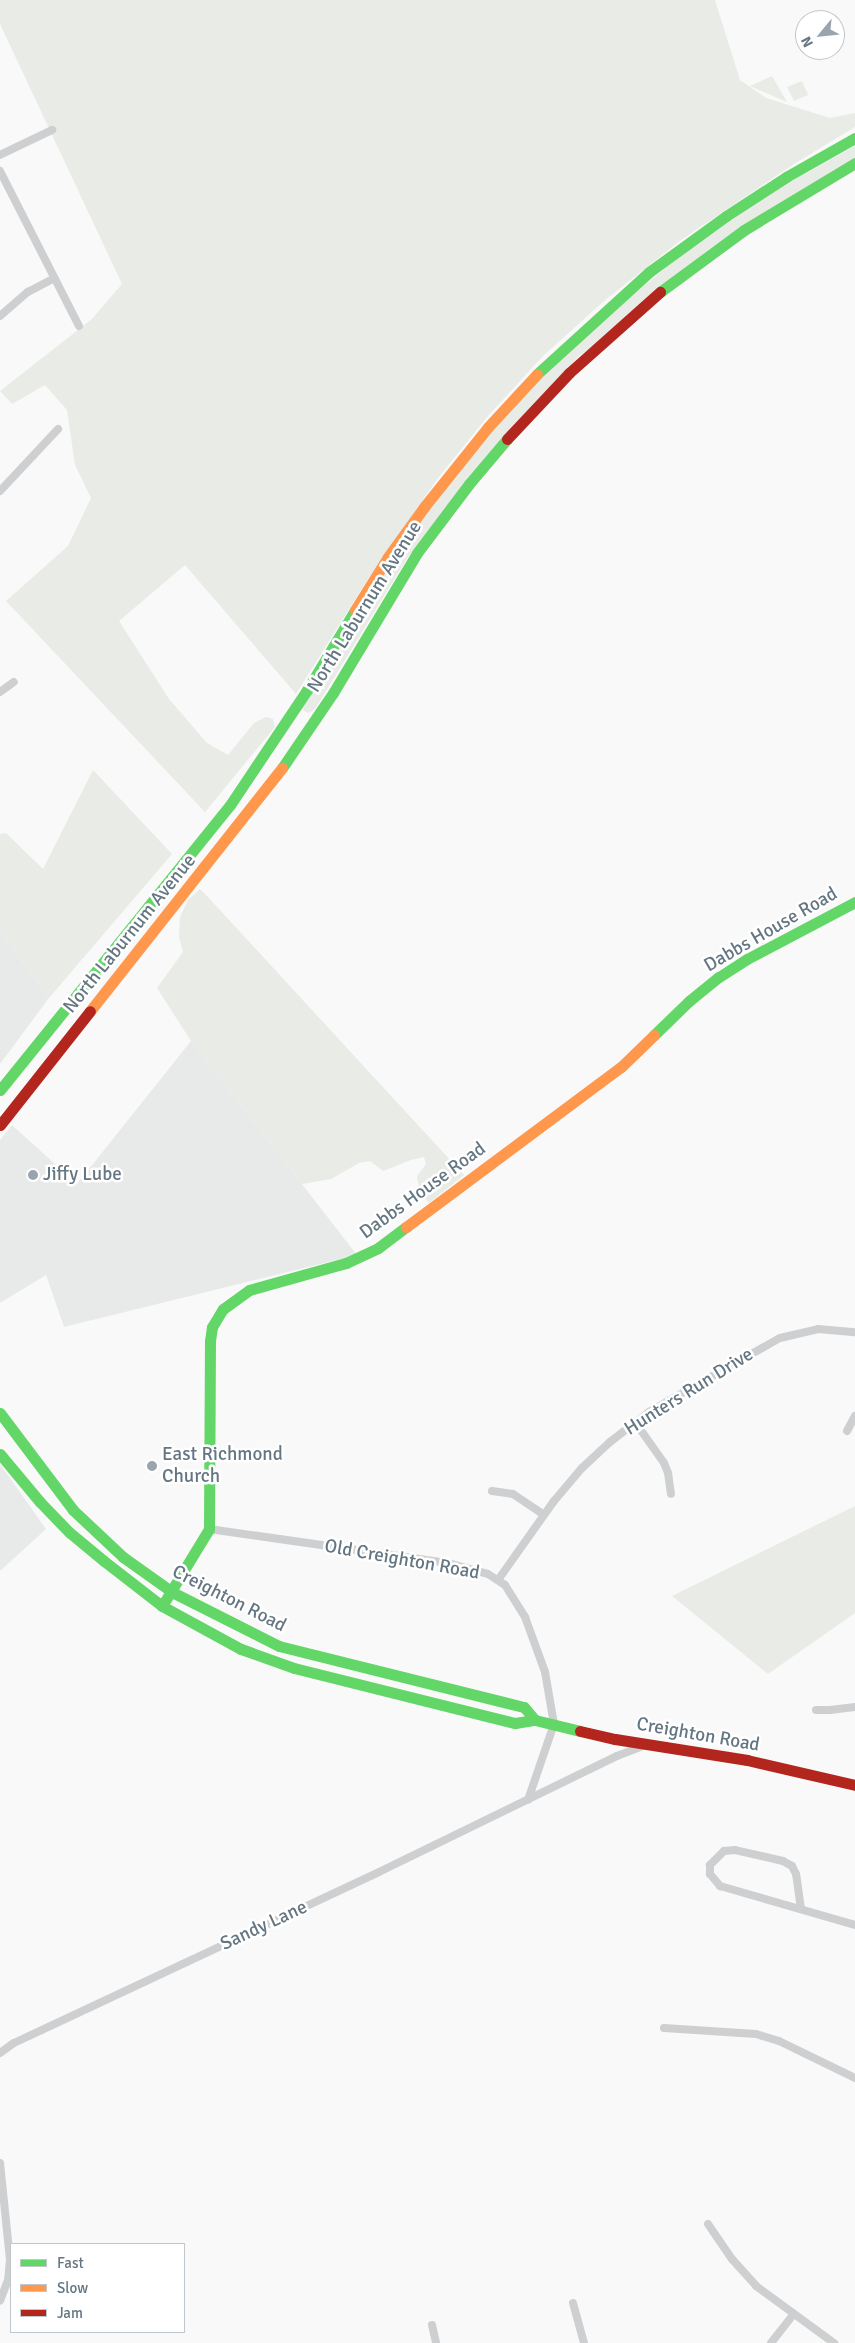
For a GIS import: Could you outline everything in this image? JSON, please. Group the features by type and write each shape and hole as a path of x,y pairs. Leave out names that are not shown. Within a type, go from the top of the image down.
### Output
{"main road":[{"name":"North Laburnum Avenue","path":"0,1090 230,804 307,690 388,557 458,463 499,414 557,354 649,272 726,216 786,176 855,138"},
{"name":"North Laburnum Avenue","path":"0,1125 277,776 330,698 392,590 417,552 469,484 513,432 569,372 665,287 703,258 779,207 855,163"},
{"name":"Dabbs House Road","path":"162,1606 208,1529 210,1341 212,1327 223,1309 248,1290 346,1263 378,1248 621,1067 689,1001 719,977 748,959 855,902"},
{"name":"Creighton Road","path":"0,1413 73,1510 123,1557 172,1592 279,1646 524,1707 535,1720"},
{"name":"Creighton Road","path":"0,1454 22,1482 69,1532 162,1606 241,1649 294,1668 515,1724 535,1720 615,1739 651,1743 747,1760 855,1785"}],"street":[{"path":"0,155 52,130"},
{"path":"0,172 78,326"},
{"path":"0,316 28,292 54,278"},
{"path":"0,492 58,429"},
{"path":"0,692 14,682"},
{"name":"Hunters Run Drive","path":"498,1580 544,1515 588,1462 635,1422 664,1402 780,1338 818,1329 855,1332"},
{"path":"847,1432 855,1416"},
{"path":"635,1422 664,1463 670,1478 671,1494"},
{"path":"492,1491 513,1494 544,1515"},
{"name":"Old Creighton Road","path":"208,1529 448,1563 469,1567 498,1580 516,1601 525,1617 545,1672 554,1724"},
{"path":"816,1710 855,1707"},
{"path":"528,1800 554,1724"},
{"name":"Sandy Lane","path":"0,2053 14,2043 617,1756 651,1743"},
{"path":"801,1909 796,1874 792,1866 783,1861 735,1850 724,1851 710,1865 710,1874 720,1886 801,1909 855,1924"},
{"path":"664,2028 756,2034 779,2041 855,2078"},
{"path":"0,2162 10,2258 8,2280 0,2301"},
{"path":"708,2224 742,2272 756,2286 834,2343"},
{"path":"573,2304 584,2343"},
{"path":"772,2343 794,2314"},
{"path":"432,2325 436,2343"}],"shaded area":[{"path":"0,0 715,0 740,80 766,98 830,118 855,113 855,127 794,164 681,240 604,301 543,356 488,416 438,478 366,582 296,694 185,565 119,621 169,699 207,743 228,755 254,723 266,717 273,719 275,727 205,812 6,601 68,546 91,498 75,465 67,410 45,385 12,404 0,391 92,319 122,284 0,24"},
{"path":"772,76 787,102 750,86"},
{"path":"802,81 808,95 794,101 787,87"},
{"path":"855,146 855,159 579,356 408,557 315,709 309,713 304,711 303,707 400,548 449,483 494,428 544,374 593,327 698,242 764,197"},
{"path":"93,770 172,854 49,998 0,931 0,834 6,833 43,869"},
{"path":"200,889 464,1175 429,1203 420,1194 417,1176 426,1164 424,1157 383,1171 370,1161 359,1163 331,1179 302,1184 191,1041 157,988 183,952 179,937 180,917 188,900"},
{"path":"0,931 49,998 0,1064"},
{"path":"191,1041 357,1255 64,1327 46,1275 0,1303 0,1140 12,1125 77,1184"},
{"path":"0,1464 46,1529 0,1571"},
{"path":"855,1506 855,1613 768,1674 672,1596"}],"traffic: fast":[{"path":"537,374 649,272 726,216 786,177 855,138"},
{"path":"660,292 744,230 855,163"},
{"path":"282,768 333,693 417,553 469,484 507,439"},
{"path":"0,1090 230,805 307,690 355,610"},
{"path":"654,1035 689,1001 719,977 747,959 855,902"},
{"path":"162,1606 209,1529 210,1341 212,1327 223,1309 249,1290 346,1263 378,1248 406,1227"},
{"path":"0,1413 73,1510 123,1557 172,1592 279,1646 524,1707 535,1720"},
{"path":"0,1454 40,1502 69,1532 104,1561 162,1606 241,1649 294,1668 515,1723 535,1720 580,1731"}],"traffic: slow":[{"path":"355,610 388,557 424,507 488,427 537,374"},
{"path":"90,1011 282,768"},
{"path":"406,1227 621,1067 654,1035"}],"traffic: jam":[{"path":"507,439 569,373 660,292"},
{"path":"0,1125 90,1011"},
{"path":"580,1731 615,1739 747,1760 855,1785"}],"place":[{"name":"Jiffy Lube","path":"33,1175"},
{"name":"East Richmond Church","path":"152,1466"}]}
